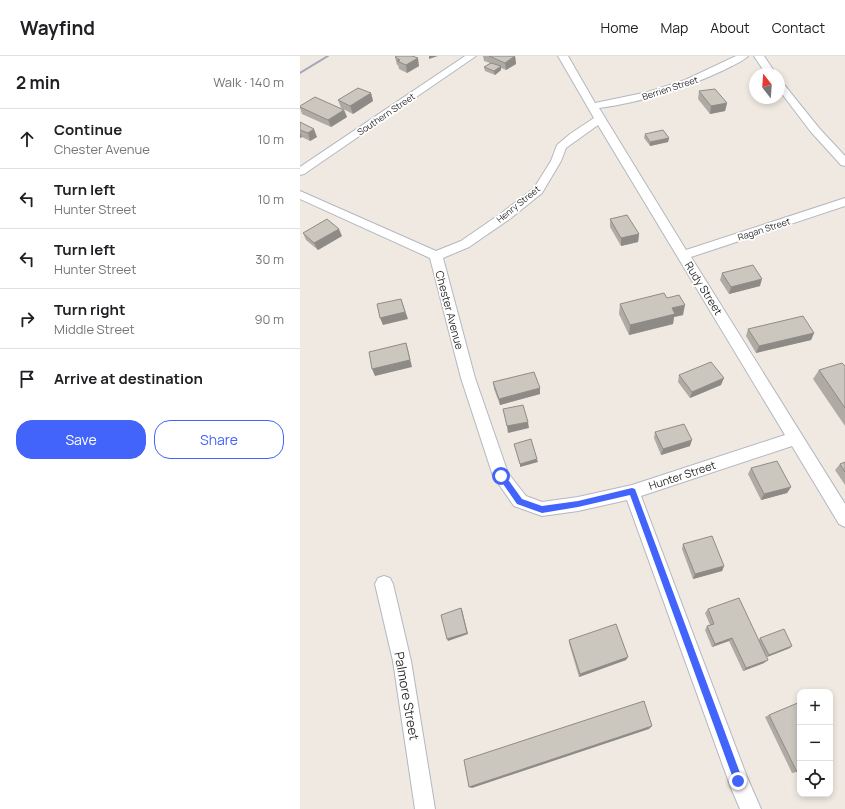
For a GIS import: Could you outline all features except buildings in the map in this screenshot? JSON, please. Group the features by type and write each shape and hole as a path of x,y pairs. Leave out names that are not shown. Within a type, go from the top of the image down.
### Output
{"street":[{"name":"Southern Street","path":"300,172 471,56"},
{"name":"Rudy Street","path":"563,56 592,106 845,519"},
{"name":"Berrien Street","path":"592,106 619,103 682,85 743,56"},
{"path":"759,56 767,68"},
{"path":"785,92 815,130 845,164"},
{"name":"Henry Street","path":"436,256 465,244 507,215 538,190 556,161 561,147 574,136 600,119"},
{"name":"Chester Avenue","path":"300,195 436,256 468,378 501,476 520,501"},
{"name":"Ragan Street","path":"684,255 845,202"},
{"name":"Hunter Street","path":"520,501 542,509 578,504 632,492 796,438"},
{"path":"632,492 738,781 751,809"},
{"name":"Palmore Street","path":"384,584 402,661 425,809"}],"railway":[{"path":"300,73 328,56"}],"route":[{"path":"501,476 520,501 542,509 578,504 632,492 738,781"}]}
